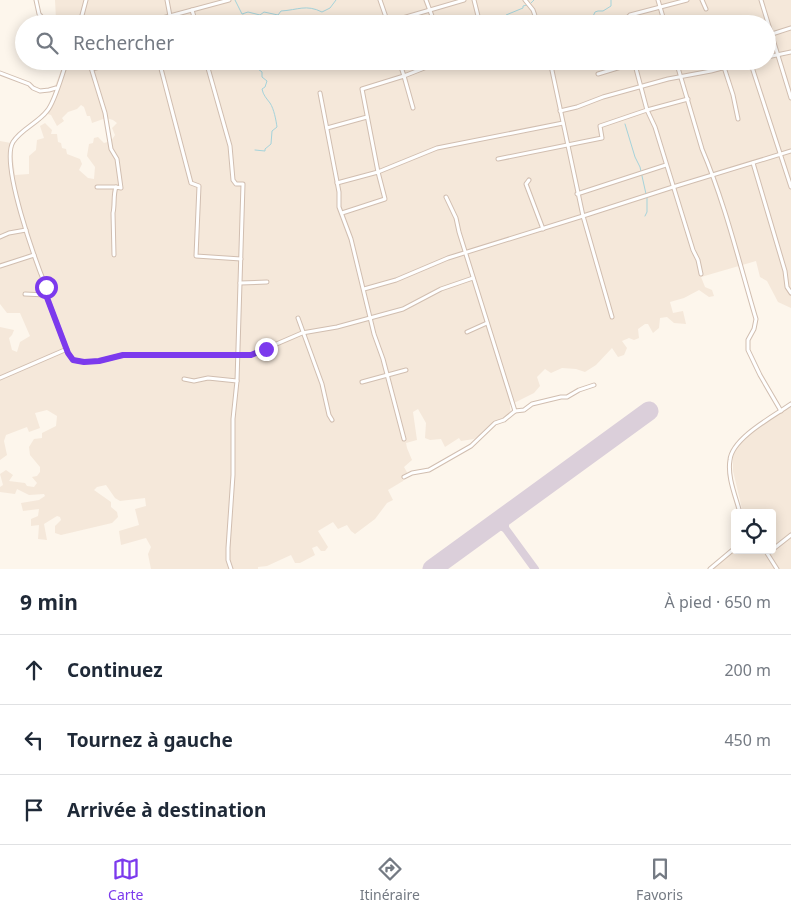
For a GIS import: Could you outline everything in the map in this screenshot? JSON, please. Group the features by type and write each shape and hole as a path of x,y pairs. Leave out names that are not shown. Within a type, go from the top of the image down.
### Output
{"street":[{"path":"36,0 40,15"},
{"path":"82,15 86,0"},
{"path":"167,0 170,15"},
{"path":"174,15 229,0"},
{"path":"380,0 385,15"},
{"path":"426,0 431,15"},
{"path":"413,15 464,0"},
{"path":"474,0 478,15"},
{"path":"525,0 535,15"},
{"path":"658,0 662,15"},
{"path":"630,15 687,0"},
{"path":"702,0 706,9"},
{"path":"761,0 766,15"},
{"path":"192,10 193,15"},
{"path":"776,33 791,28"},
{"path":"776,48 791,98"},
{"path":"778,55 791,52"},
{"path":"64,70 46,112 17,137 12,145 13,182 26,230 46,287 46,295 67,350 73,360 84,362 99,361 123,355 252,355 302,333 337,327 405,308 442,289 473,278"},
{"path":"92,70 106,113 111,149 116,159 121,188 97,187"},
{"path":"161,70 191,183 199,186 196,256 242,259"},
{"path":"209,70 230,146 233,180 236,184 243,184 237,381 233,419 233,475 228,548 228,560 231,569"},
{"path":"402,70 413,108"},
{"path":"342,212 385,199 362,89 419,70"},
{"path":"552,70 577,194 612,317"},
{"path":"598,74 610,70"},
{"path":"636,70 647,110 655,126 693,250 698,260 700,274"},
{"path":"679,70 756,319 754,329 748,340 748,350 780,411"},
{"path":"560,110 577,107 640,86 712,70"},
{"path":"724,70 733,95 738,119"},
{"path":"752,70 791,187"},
{"path":"0,74 29,84 40,91 57,87"},
{"path":"320,93 339,192 339,206 352,239 371,318 396,410 402,425 404,439"},
{"path":"498,159 602,138 600,126 647,110 688,99"},
{"path":"326,128 367,116"},
{"path":"337,183 378,172 437,148 563,123"},
{"path":"364,289 396,280 448,258 673,186 791,152"},
{"path":"753,163 785,271 787,287 791,293"},
{"path":"577,194 666,165"},
{"path":"529,180 526,184 543,229"},
{"path":"114,255 113,213 116,187"},
{"path":"446,197 456,218 465,254 515,411"},
{"path":"0,237 9,233 26,230"},
{"path":"0,266 34,254"},
{"path":"240,283 268,282"},
{"path":"25,294 46,295"},
{"path":"298,318 322,384 332,420"},
{"path":"467,332 487,323"},
{"path":"0,378 67,350"},
{"path":"362,382 406,370"},
{"path":"184,379 194,381 208,378 237,381"},
{"path":"404,477 414,472 429,470 470,446 495,423 509,417 515,411 524,410 532,404 567,397 579,390 594,385"},
{"path":"739,509 730,470 730,459 733,450 744,438 791,404"},
{"path":"776,547 791,535"},
{"path":"710,569 731,551"},
{"path":"767,554 777,569"}],"shaded area":[{"path":"55,0 791,0 791,308 778,302 767,281 760,277 756,261 701,277 705,287 712,290 714,296 709,297 699,290 684,298 670,302 673,313 683,311 686,324 674,323 667,317 660,318 659,328 653,333 648,324 645,324 638,329 639,338 634,340 629,338 622,341 627,348 624,355 618,357 612,348 596,365 585,372 562,368 551,373 545,369 537,377 540,386 534,393 510,405 511,415 474,439 461,441 459,438 445,447 441,439 430,440 425,438 426,423 418,409 413,412 417,440 406,443 412,460 404,467 408,474 403,481 388,490 393,500 387,503 375,519 355,534 347,525 338,529 333,522 318,531 328,547 325,551 321,551 317,546 312,548 315,555 300,563 295,563 291,555 267,566 258,567 258,569 151,569 148,554 151,547 146,538 121,545 119,531 139,525 135,509 146,506 145,498 120,501 115,498 106,485 97,487 94,490 111,502 111,507 117,512 118,517 112,523 61,535 55,533 55,526 61,520 57,516 44,524 47,540 38,539 39,525 31,526 31,519 38,516 39,509 23,511 21,503 39,500 45,496 44,494 29,495 17,489 15,494 0,492 0,487 3,485 0,474 6,470 13,475 9,481 25,483 27,486 34,487 37,483 32,477 37,476 40,472 40,467 30,455 29,447 34,439 42,438 42,433 56,426 57,416 47,410 35,413 40,428 29,432 27,427 6,435 4,441 7,455 0,460 0,327 14,330 9,338 12,350 17,352 20,342 30,336 20,313 7,313 0,304 0,141 11,143 15,175 29,174 29,156 36,150 37,140 44,138 40,126 45,123 52,130 51,134 57,134 58,142 61,143 62,148 66,149 67,154 80,159 82,164 79,170 88,178 94,179 95,167 87,156 89,144 93,143 94,138 98,137 104,143 111,141 115,135 112,128 117,123 106,118 92,123 90,116 87,116 84,107 81,105 77,109 68,112 62,118 64,121 57,126 51,115 44,113 52,100 61,70 776,70 776,15 56,15"},
{"path":"791,403 791,569 711,569 731,553 776,554 776,509 742,509 733,471 733,450 738,442"}],"waterway":[{"path":"235,0 242,14 248,12 260,15 264,12 278,15 281,11 302,8 311,8 322,12 330,8 336,0"},
{"path":"531,3 534,0"},
{"path":"594,15 595,12 603,11 611,6 611,0"},
{"path":"506,15 527,5"},
{"path":"255,150 265,151 271,144 272,131 277,127 273,108 262,89 267,81 262,77 262,72 259,70"},
{"path":"625,124 640,167 646,194"},
{"path":"645,216 647,212 647,198"}],"taxiway":[{"path":"505,528 505,519 508,514"},
{"path":"490,527 497,525 505,528 535,569"}],"runway":[{"path":"432,569 649,411"}],"route":[{"path":"46,287 46,295 68,353 77,362 99,361 123,355 251,355 266,349"}]}
